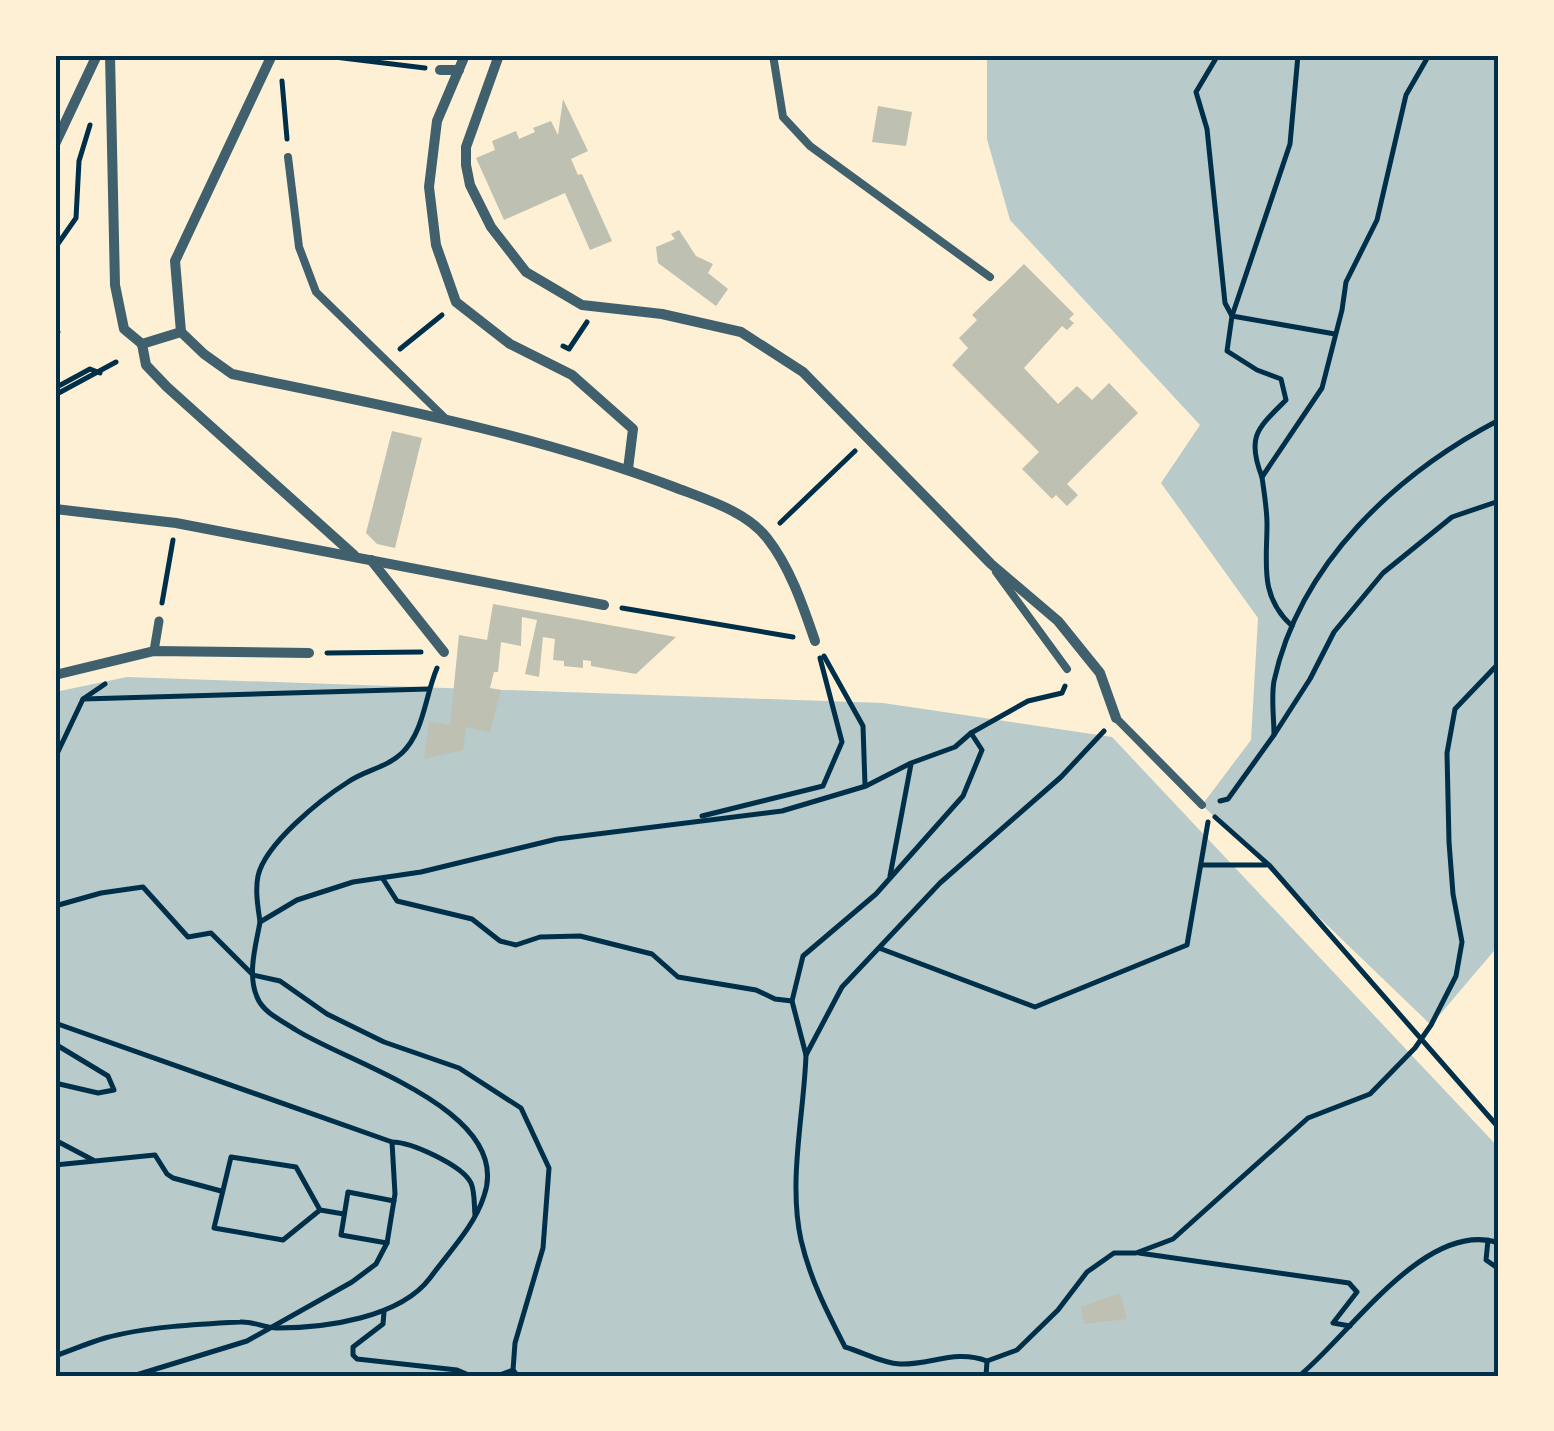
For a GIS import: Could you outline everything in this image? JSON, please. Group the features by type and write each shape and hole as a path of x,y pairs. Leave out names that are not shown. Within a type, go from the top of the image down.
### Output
{"street":[{"path":"55,144 97,55"},
{"path":"110,55 114,285 124,329 142,344 146,366 167,387 354,555"},
{"path":"272,55 175,261 181,332 232,374 446,419 628,469 724,506 766,536 799,595 815,641"},
{"path":"465,55 437,121 429,187 436,245 456,302 510,344 572,375 633,429 628,469"},
{"path":"499,55 466,147 466,165 470,185 491,226 526,272 582,305 662,314 741,332 803,372 991,564 1058,621 1100,673 1116,718"},
{"path":"440,70 459,70"},
{"path":"142,344 181,332"},
{"path":"55,510 176,523 604,605"},
{"path":"371,560 444,652"},
{"path":"154,651 159,621"},
{"path":"55,675 154,651 308,653"}],"lane":[{"path":"772,55 783,118 810,146 990,278"},
{"path":"288,157 300,247 316,292 446,419"},
{"path":"991,564 1067,669"},
{"path":"1116,718 1202,805"}],"path":[{"path":"318,55 440,70"},
{"path":"1218,55 1196,92 1207,129 1225,303 1232,316"},
{"path":"1292,626 1276,612 1264,570 1267,521 1262,477 1254,458 1257,428 1286,400 1281,379 1257,370 1227,351 1232,316 1290,144 1298,55"},
{"path":"1262,477 1322,388 1346,282 1377,220 1406,95 1430,55"},
{"path":"282,73 288,157"},
{"path":"55,248 76,218 79,161 92,114"},
{"path":"386,360 456,302"},
{"path":"1232,316 1335,334"},
{"path":"569,348 586,324"},
{"path":"55,325 55,338"},
{"path":"55,396 116,362"},
{"path":"55,388 90,369 100,373"},
{"path":"1274,735 1273,685 1292,626 1298,610 1349,534 1388,496 1460,440 1499,420"},
{"path":"776,526 868,439"},
{"path":"1202,805 1228,799 1310,679 1334,632 1383,572 1452,517 1499,501"},
{"path":"159,621 176,523"},
{"path":"604,605 815,641"},
{"path":"815,641 863,726 866,786"},
{"path":"681,821 822,786 842,742 815,641"},
{"path":"55,1356 108,1337 158,1330 246,1321 274,1328 384,1312 425,1285 475,1218 488,1178 487,1161 471,1132 431,1102 371,1066 312,1040 268,1012 257,997 253,975 260,922 258,873 265,860 304,815 350,780 389,764 404,751 417,734 428,689 444,652 308,653"},
{"path":"1136,1253 1173,1239 1308,1118 1370,1094 1396,1070 1422,1037 1456,976 1462,942 1454,894 1447,753 1455,710 1499,663"},
{"path":"55,758 83,700 428,689"},
{"path":"260,922 297,900 353,882 421,872 557,839 782,811 866,786 911,763 955,747 971,732 1028,701 1062,693"},
{"path":"806,1054 842,987 940,884 1061,777 1116,718"},
{"path":"971,732 982,750 963,796 876,894 803,956 792,1001 806,1054 797,1178 800,1237 815,1289 845,1347 902,1364 959,1354 988,1361 1017,1350 1058,1310 1086,1272 1114,1253 1349,1283 1357,1292 1332,1323 1350,1326"},
{"path":"890,879 911,763"},
{"path":"879,948 1034,1008 1187,945 1208,824 1202,805"},
{"path":"1202,805 1268,865 1499,1128"},
{"path":"1201,865 1268,865"},
{"path":"382,878 398,901 472,918 500,941 516,946 540,937 580,936 652,954 678,977 756,990 775,999 792,1001"},
{"path":"55,906 100,892 143,887 188,937 211,933 253,975 280,982 327,1014 384,1042 459,1068 521,1108 549,1168 543,1248 515,1343 516,1373 497,1376"},
{"path":"55,1023 406,1144 462,1172 473,1190 475,1218"},
{"path":"55,1044 108,1076 114,1090 98,1093 55,1084"},
{"path":"55,1140 96,1162"},
{"path":"134,1376 247,1342 376,1264 387,1243 394,1200 392,1142"},
{"path":"55,1164 156,1156 167,1174 221,1191"},
{"path":"320,1210 296,1168 231,1157 214,1228 283,1240 320,1210 344,1214"},
{"path":"387,1243 341,1235 344,1214 348,1192 394,1200"},
{"path":"1298,1376 1426,1255 1458,1242 1488,1240 1499,1244"},
{"path":"1488,1240 1486,1260 1499,1269"},
{"path":"384,1312 383,1324 353,1347 356,1359 457,1370 470,1376"},
{"path":"986,1376 988,1361"}],"shaded area":[{"path":"987,55 1499,55 1499,945 1431,1025 1202,805 1251,740 1258,618 1161,483 1200,425 1010,220 987,139"},
{"path":"127,677 883,703 1112,737 1499,1148 1499,1376 55,1376 55,692"}],"building":[{"path":"563,99 588,151 571,159 578,175 582,174 612,241 590,250 565,193 504,220 476,158 495,150 492,141 516,131 519,139 551,121 558,135"},
{"path":"878,106 912,112 906,146 872,142"},
{"path":"679,230 696,256 713,264 708,273 728,289 716,306 658,263 656,247 675,239 671,234"},
{"path":"1024,264 1074,314 1069,319 1074,323 1067,330 1062,326 1024,368 1058,404 1077,386 1092,400 1109,383 1138,413 1067,484 1078,495 1067,506 1056,495 1052,499 1022,469 1039,452 952,365 968,348 959,338 977,320 972,315"},
{"path":"392,431 422,438 395,548 377,544 366,533"},
{"path":"493,604 676,637 636,674 591,666 591,661 583,660 583,668 564,666 564,661 553,660 555,639 543,637 539,677 525,674 537,620 522,617 521,646 501,642 498,672 494,672 490,688 501,690 490,732 466,727 463,750 424,759 429,721 450,725 459,635 487,640"},
{"path":"1120,1293 1127,1319 1084,1324 1081,1307"}]}
